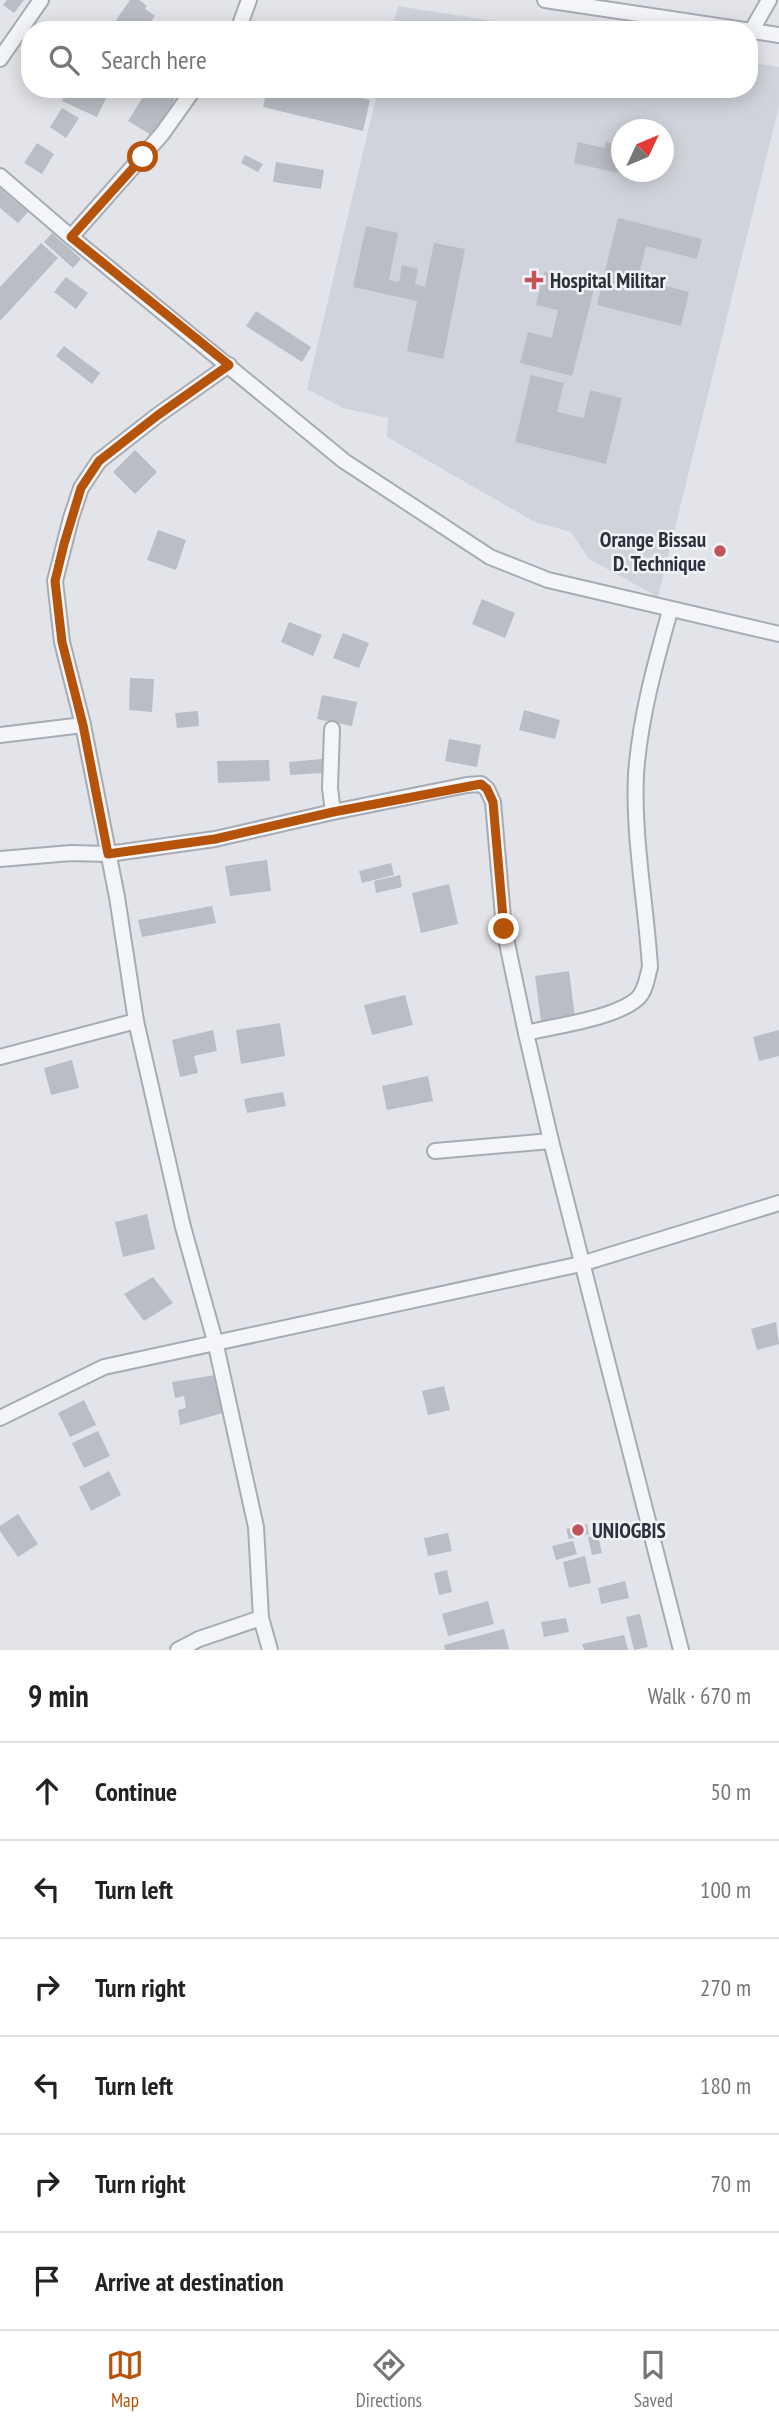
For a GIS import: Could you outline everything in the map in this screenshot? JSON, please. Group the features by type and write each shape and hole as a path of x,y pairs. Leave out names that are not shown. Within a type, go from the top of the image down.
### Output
{"street":[{"path":"26,21 41,0"},
{"path":"241,21 249,0"},
{"path":"545,0 690,21"},
{"path":"757,21 769,0"},
{"path":"0,59 21,29"},
{"path":"758,31 779,35"},
{"path":"71,237 162,134 188,98"},
{"path":"0,176 344,461 490,557 548,580 670,611 779,634"},
{"path":"229,365 99,461 81,488 55,581 62,642 83,725 117,897 136,1021 183,1227 215,1341 256,1527 261,1618 270,1650"},
{"path":"526,1033 617,1010 639,997 646,984 650,967 636,775 641,728 670,611"},
{"path":"0,735 83,725"},
{"path":"332,729 330,788 333,812"},
{"path":"0,859 71,853 108,854 215,839 467,785 481,784 487,789 493,802 504,929 526,1033 581,1264 681,1650"},
{"path":"0,1057 136,1021"},
{"path":"435,1151 551,1142"},
{"path":"2,1412 104,1367 581,1264 779,1203"},
{"path":"178,1650 199,1639 261,1618"}],"shaded area":[{"path":"398,6 492,21 394,21"},
{"name":"Hospital Militar","path":"758,64 779,67 779,106 658,597 589,559 571,532 535,522 387,437 388,418 343,408 307,389 376,98 758,98"}],"building":[{"path":"7,0 24,0 14,13 3,5"},
{"path":"130,0 139,0 147,6 145,9 155,16 151,21 116,20"},
{"path":"64,98 106,98 97,117 62,101"},
{"path":"142,98 175,99 153,136 128,121"},
{"path":"265,98 370,100 363,131 263,107"},
{"path":"62,108 79,118 66,138 50,127"},
{"path":"578,142 605,148 606,142 611,143 611,171 574,163"},
{"path":"37,143 54,154 42,174 24,163"},
{"path":"245,155 263,164 258,172 241,163"},
{"path":"276,162 324,170 321,189 273,182"},
{"path":"0,188 28,212 18,223 0,208"},
{"path":"618,218 702,239 697,259 646,246 638,279 689,292 681,326 597,305"},
{"path":"366,226 398,233 389,280 399,282 402,265 418,269 415,284 425,287 434,243 465,249 443,359 407,351 417,301 353,287"},
{"path":"52,233 81,259 73,268 44,242"},
{"path":"41,243 58,258 0,321 0,287"},
{"path":"544,272 595,285 572,376 520,363 528,332 552,338 558,310 536,305"},
{"path":"66,277 88,293 76,309 54,292"},
{"path":"256,311 311,347 302,362 246,326"},
{"path":"64,346 100,373 92,384 56,356"},
{"path":"531,375 564,383 557,412 584,418 590,390 622,398 606,464 515,442"},
{"path":"135,450 157,472 135,494 113,472"},
{"path":"158,530 186,540 176,570 147,560"},
{"path":"482,599 515,613 505,638 472,624"},
{"path":"289,622 322,635 313,656 281,642"},
{"path":"343,633 369,643 359,668 333,658"},
{"path":"130,678 154,679 152,712 129,710"},
{"path":"322,695 357,702 352,726 317,719"},
{"path":"524,710 560,720 555,739 519,730"},
{"path":"198,711 199,726 177,728 175,713"},
{"path":"449,739 481,745 477,767 445,761"},
{"path":"322,759 323,773 290,775 289,762"},
{"path":"269,760 270,781 218,783 217,761"},
{"path":"267,860 271,891 230,896 225,866"},
{"path":"391,863 394,875 362,883 359,871"},
{"path":"400,875 402,887 376,893 374,881"},
{"path":"449,884 458,924 421,933 412,893"},
{"path":"212,906 216,923 142,937 138,920"},
{"path":"569,971 575,1017 541,1021 535,976"},
{"path":"405,995 413,1025 372,1035 364,1005"},
{"path":"280,1023 285,1056 241,1064 236,1030"},
{"path":"213,1030 217,1051 194,1056 198,1073 180,1077 172,1040"},
{"path":"779,1030 779,1056 759,1061 753,1037"},
{"path":"72,1060 79,1088 51,1095 44,1068"},
{"path":"428,1076 433,1101 387,1110 382,1086"},
{"path":"283,1092 286,1106 247,1113 244,1099"},
{"path":"147,1214 155,1249 123,1257 115,1222"},
{"path":"153,1277 173,1303 144,1321 124,1294"},
{"path":"776,1322 779,1344 757,1350 751,1329"},
{"path":"215,1375 223,1413 180,1425 178,1410 186,1408 184,1396 175,1398 172,1382"},
{"path":"444,1386 450,1410 428,1415 422,1391"},
{"path":"84,1400 96,1425 70,1437 58,1413"},
{"path":"98,1431 110,1456 84,1468 72,1443"},
{"path":"109,1471 121,1495 91,1511 79,1487"},
{"path":"18,1514 38,1544 18,1557 0,1531 0,1526"},
{"path":"587,1524 589,1534 569,1539 566,1529"},
{"path":"448,1533 452,1551 428,1556 424,1538"},
{"path":"598,1535 602,1553 592,1555 588,1537"},
{"path":"573,1541 577,1554 556,1560 552,1546"},
{"path":"585,1556 591,1583 569,1588 563,1562"},
{"path":"447,1570 452,1592 439,1595 434,1573"},
{"path":"625,1581 629,1598 601,1604 598,1588"},
{"path":"488,1601 494,1624 448,1636 442,1614"},
{"path":"640,1614 648,1647 634,1650 626,1617"},
{"path":"566,1618 569,1632 544,1637 541,1622"},
{"path":"504,1629 509,1649 445,1650 444,1645"},
{"path":"624,1635 628,1650 584,1650 582,1644"}],"place":[{"name":"Hospital Militar","path":"534,280"},
{"name":"Orange Bissau D. Technique","path":"720,551"},
{"name":"UNIOGBIS","path":"578,1530"}],"route":[{"path":"143,157 71,237 229,365 99,461 81,488 64,544 55,581 62,642 83,725 108,854 215,839 333,812 481,784 487,789 493,802 504,929"}]}
